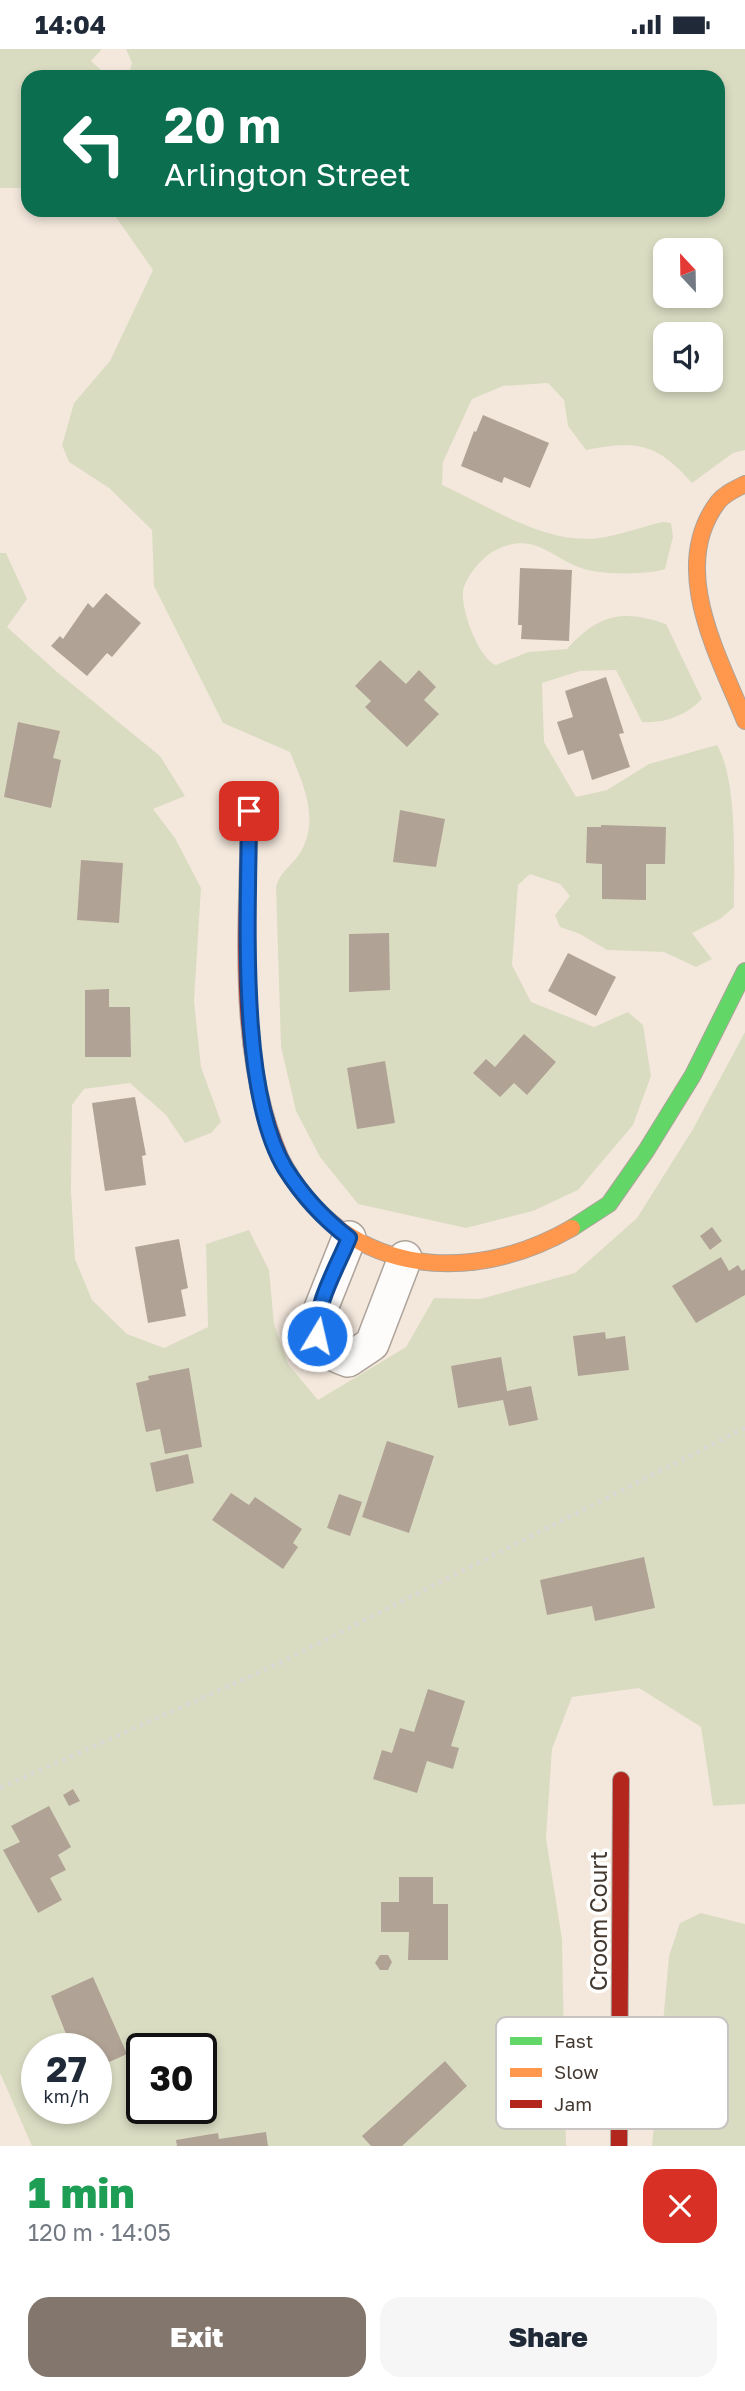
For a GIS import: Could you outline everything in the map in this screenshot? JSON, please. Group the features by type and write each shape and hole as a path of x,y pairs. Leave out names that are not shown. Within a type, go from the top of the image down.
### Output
{"street":[{"path":"745,484 719,500 703,530 695,557 698,596 745,721"},
{"path":"249,811 249,958 254,1060 271,1137 284,1166 303,1193 349,1238 405,1258 424,1264 481,1262 518,1254 551,1241 606,1208 655,1140 745,971"},
{"path":"349,1238 316,1321 317,1336 323,1347 333,1355 348,1360 372,1344 405,1258"},
{"name":"Croom Court","path":"620,2017 621,1780"}],"path":[{"path":"0,1788 278,1664 745,1428"}],"green space":[{"path":"0,49 102,49 91,61 101,70 21,70 21,188 0,188"},
{"path":"126,49 745,49 745,450 733,453 692,483 668,460 645,448 619,445 586,450 568,426 564,400 548,383 503,386 472,399 443,462 442,485 518,522 558,536 599,538 662,522 671,523 673,537 665,569 647,572 599,572 581,568 531,544 521,543 496,550 481,562 468,579 463,599 477,643 489,661 496,665 528,652 567,649 590,628 612,618 637,617 666,624 702,699 675,717 642,722 616,670 580,671 542,683 544,742 576,797 607,790 649,764 717,745 729,779 732,801 734,907 720,919 692,933 712,959 696,967 664,952 607,950 580,934 560,927 555,915 570,896 560,884 530,874 518,885 512,965 531,1002 594,1027 628,1012 643,1025 651,1076 633,1125 578,1190 533,1211 466,1228 358,1204 320,1157 296,1111 281,1047 276,887 282,874 298,856 305,843 309,817 305,791 290,752 223,723 154,586 152,530 109,488 69,462 62,445 74,403 110,361 153,270 116,217 725,217 725,70 130,70 132,63"},
{"path":"0,553 6,553 27,599 7,627 160,756 185,796 153,809 175,838 201,888 194,1001 201,1067 221,1122 211,1133 185,1143 166,1115 130,1083 84,1089 72,1105 71,1191 75,1259 92,1300 127,1334 164,1348 208,1327 206,1244 249,1230 269,1270 274,1324 288,1364 318,1400 406,1347 434,1298 480,1299 575,1273 637,1218 693,1129 745,1032 745,1804 713,1806 701,1727 639,1688 572,1697 552,1749 546,1838 562,1939 564,2017 496,2017 496,2129 566,2129 566,2146 32,2146 22,2124 112,2124 112,2033 21,2033 21,2121 0,2073"},
{"path":"701,1913 745,1924 745,2146 652,2146 654,2129 728,2129 728,2017 664,2017 669,1956 680,1923"}],"building":[{"path":"483,415 549,443 530,488 504,477 502,483 461,466"},
{"path":"520,568 572,570 569,641 521,639 522,625 518,625"},
{"path":"106,593 141,623 112,657 107,653 87,676 51,646 60,636 63,639 88,603 93,608"},
{"path":"380,660 406,684 419,670 436,687 424,700 439,714 407,747 365,707 371,701 355,686"},
{"path":"606,677 624,733 619,734 630,767 592,780 583,750 568,755 557,722 573,717 565,691"},
{"path":"18,722 60,731 53,758 61,760 51,808 4,797"},
{"path":"400,810 445,819 436,867 393,862"},
{"path":"587,827 666,827 665,864 646,864 646,900 602,899 602,864 586,863"},
{"path":"81,860 123,863 119,923 77,920"},
{"path":"389,933 390,990 349,992 349,934"},
{"path":"568,953 616,977 596,1016 548,991"},
{"path":"109,989 109,1007 130,1007 131,1057 85,1057 85,990"},
{"path":"524,1034 556,1062 527,1095 514,1083 500,1097 473,1073 486,1059 495,1067"},
{"path":"385,1061 395,1123 357,1129 347,1068"},
{"path":"135,1097 146,1155 142,1156 146,1185 105,1191 92,1103"},
{"path":"712,1227 722,1241 710,1250 700,1236"},
{"path":"179,1239 188,1288 181,1290 186,1316 148,1323 135,1247"},
{"path":"721,1257 729,1271 738,1265 742,1271 745,1269 745,1295 696,1323 672,1286"},
{"path":"605,1332 606,1339 625,1336 629,1370 578,1376 573,1336"},
{"path":"501,1357 507,1391 531,1386 538,1420 509,1426 503,1400 458,1408 451,1366"},
{"path":"189,1368 202,1447 165,1454 160,1429 146,1432 136,1383 149,1380 148,1376"},
{"path":"387,1441 434,1456 409,1533 362,1517"},
{"path":"188,1454 194,1483 156,1492 150,1463"},
{"path":"231,1493 249,1505 255,1497 302,1529 293,1543 298,1547 283,1569 212,1520"},
{"path":"339,1494 362,1502 350,1536 327,1528"},
{"path":"644,1557 655,1608 595,1621 592,1606 547,1615 540,1580"},
{"path":"428,1689 465,1701 451,1746 459,1748 453,1769 427,1761 417,1793 373,1779 382,1750 392,1753 400,1728 414,1732"},
{"path":"73,1789 80,1801 69,1806 63,1795"},
{"path":"49,1806 71,1847 58,1855 66,1870 50,1878 62,1900 38,1913 3,1850 20,1842 11,1826"},
{"path":"399,1877 433,1877 433,1904 448,1904 448,1960 408,1960 409,1932 381,1932 381,1902 399,1902"},
{"path":"380,1955 388,1955 392,1962 388,1970 380,1970 375,1963"},
{"path":"93,1977 126,2054 112,2061 112,2033 66,2033 51,1996"},
{"path":"445,2061 467,2086 402,2146 371,2146 362,2136"},
{"path":"266,2132 268,2146 177,2146 176,2140 218,2133 219,2139"}],"traffic: fast":[{"path":"572,1228 609,1204 646,1151 693,1075 745,971"}],"traffic: slow":[{"path":"745,484 718,502 704,528 697,555 703,612 745,721"},
{"path":"281,1159 306,1197 337,1227 371,1247 409,1259 449,1263 490,1259 532,1247 572,1228"}],"traffic: jam":[{"path":"249,811 246,943 250,1032 256,1076 266,1118 281,1159"},
{"path":"620,2017 621,1780"},
{"path":"619,2129 619,2146"}],"route":[{"path":"249,811 249,958 254,1060 271,1137 284,1166 303,1193 332,1225 349,1238 316,1321 317,1336"}]}
